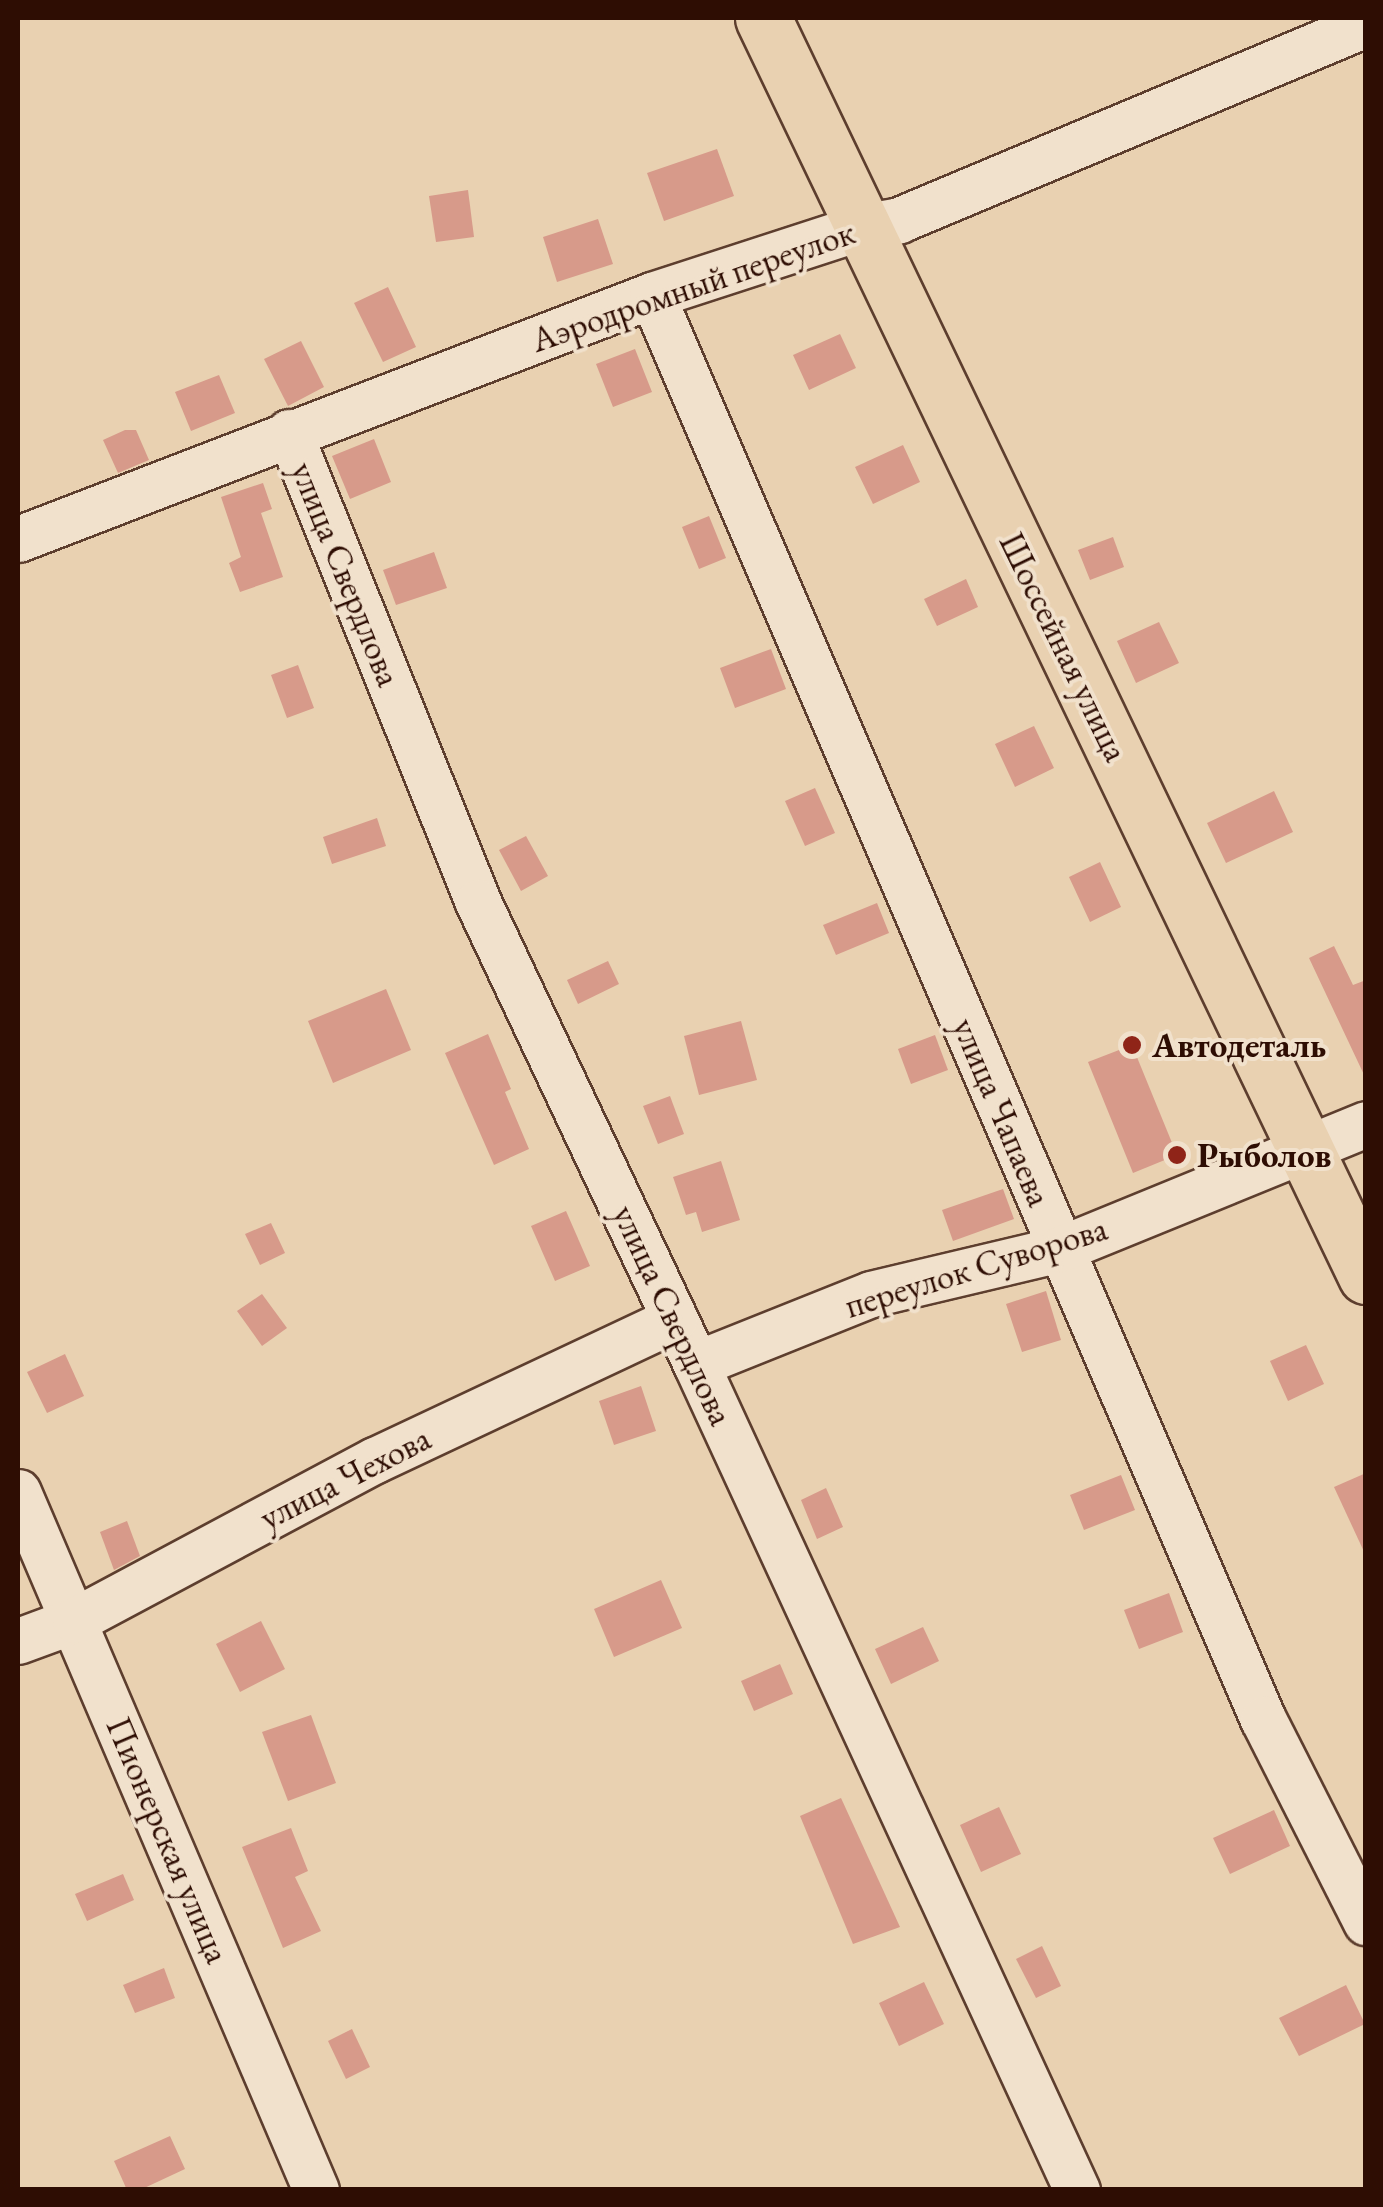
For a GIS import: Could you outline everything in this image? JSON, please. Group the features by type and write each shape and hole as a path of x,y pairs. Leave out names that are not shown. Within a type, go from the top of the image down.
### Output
{"main road":[{"name":"Шоссейная улица","path":"763,18 1366,1276"}],"street":[{"name":"Аэродромный переулок","path":"18,539 652,295 860,227 899,220 1366,24"},
{"name":"улица Чапаева","path":"652,295 1263,1718 1366,1922"},
{"name":"улица Свердлова","path":"289,432 478,902 696,1364 1076,2190"},
{"name":"переулок Суворова","path":"696,1364 870,1294 1060,1249 1366,1124"},
{"name":"улица Чехова","path":"18,1641 75,1620 375,1460 675,1319"},
{"name":"Пионерская улица","path":"18,1492 316,2190"}],"building":[{"path":"717,149 734,196 664,221 647,173"},
{"path":"468,190 474,237 436,242 429,196"},
{"path":"598,219 613,264 557,282 543,237"},
{"path":"388,287 416,347 383,362 354,303"},
{"path":"840,334 856,368 809,390 793,355"},
{"path":"301,341 324,387 288,406 264,359"},
{"path":"635,349 652,392 613,407 596,364"},
{"path":"219,375 235,413 191,431 175,392"},
{"path":"125,430 136,430 149,460 118,473 103,440"},
{"path":"374,439 391,482 350,499 332,456"},
{"path":"903,445 920,482 873,504 855,467"},
{"path":"263,483 272,509 261,513 283,577 240,592 229,563 241,557 221,497"},
{"path":"709,516 726,558 699,569 682,527"},
{"path":"1113,537 1124,567 1090,580 1078,550"},
{"path":"434,552 447,588 396,605 383,570"},
{"path":"966,579 978,607 937,626 924,599"},
{"path":"1159,622 1179,663 1136,683 1117,641"},
{"path":"771,649 786,689 735,708 720,668"},
{"path":"298,665 314,708 287,718 271,675"},
{"path":"1034,726 1054,768 1015,787 995,744"},
{"path":"815,788 835,833 805,846 785,801"},
{"path":"1274,791 1293,832 1226,863 1207,823"},
{"path":"377,818 386,846 332,864 323,837"},
{"path":"526,836 548,876 521,891 499,850"},
{"path":"1100,862 1121,907 1090,922 1069,877"},
{"path":"877,903 889,933 836,955 823,925"},
{"path":"1334,946 1353,985 1366,980 1366,1079 1309,958"},
{"path":"608,961 619,984 578,1004 567,980"},
{"path":"386,989 411,1050 333,1083 308,1021"},
{"path":"741,1021 757,1080 699,1095 684,1036"},
{"path":"488,1034 511,1089 505,1092 529,1149 494,1165 445,1053"},
{"path":"935,1035 948,1070 911,1084 898,1049"},
{"path":"1132,1045 1177,1155 1133,1173 1088,1062"},
{"path":"670,1096 684,1134 658,1144 643,1106"},
{"path":"721,1161 740,1220 702,1232 696,1212 686,1215 673,1177"},
{"path":"1003,1189 1014,1219 953,1241 942,1210"},
{"path":"566,1211 590,1266 555,1281 531,1226"},
{"path":"271,1223 285,1253 260,1265 245,1234"},
{"path":"1046,1291 1061,1340 1022,1352 1006,1304"},
{"path":"262,1294 287,1328 262,1346 237,1311"},
{"path":"1306,1345 1324,1384 1288,1401 1270,1361"},
{"path":"65,1354 84,1396 47,1413 27,1372"},
{"path":"641,1386 656,1431 614,1445 599,1401"},
{"path":"1366,1473 1366,1556 1334,1487"},
{"path":"1121,1475 1135,1510 1084,1530 1070,1495"},
{"path":"826,1488 843,1527 817,1539 801,1500"},
{"path":"127,1521 140,1556 114,1570 100,1532"},
{"path":"661,1580 682,1628 614,1657 594,1609"},
{"path":"1169,1593 1183,1632 1139,1649 1124,1610"},
{"path":"261,1621 285,1669 240,1692 216,1644"},
{"path":"923,1627 939,1661 891,1684 875,1649"},
{"path":"780,1664 793,1694 754,1711 741,1681"},
{"path":"311,1715 336,1783 288,1801 262,1732"},
{"path":"841,1798 900,1927 853,1944 800,1816"},
{"path":"999,1807 1021,1854 981,1872 960,1825"},
{"path":"1274,1810 1290,1846 1230,1874 1213,1838"},
{"path":"291,1828 308,1871 295,1877 321,1931 283,1948 242,1847"},
{"path":"123,1874 134,1900 87,1921 75,1894"},
{"path":"1042,1946 1061,1986 1036,1998 1016,1959"},
{"path":"164,1968 175,1998 135,2013 123,1985"},
{"path":"924,1982 944,2024 899,2046 879,2003"},
{"path":"1346,1985 1365,2024 1299,2056 1279,2018"},
{"path":"352,2029 370,2067 346,2079 328,2041"},
{"path":"170,2136 185,2169 140,2190 127,2190 114,2161"}],"place":[{"name":"Автодеталь","path":"1132,1045"},
{"name":"Рыболов","path":"1177,1155"}]}
